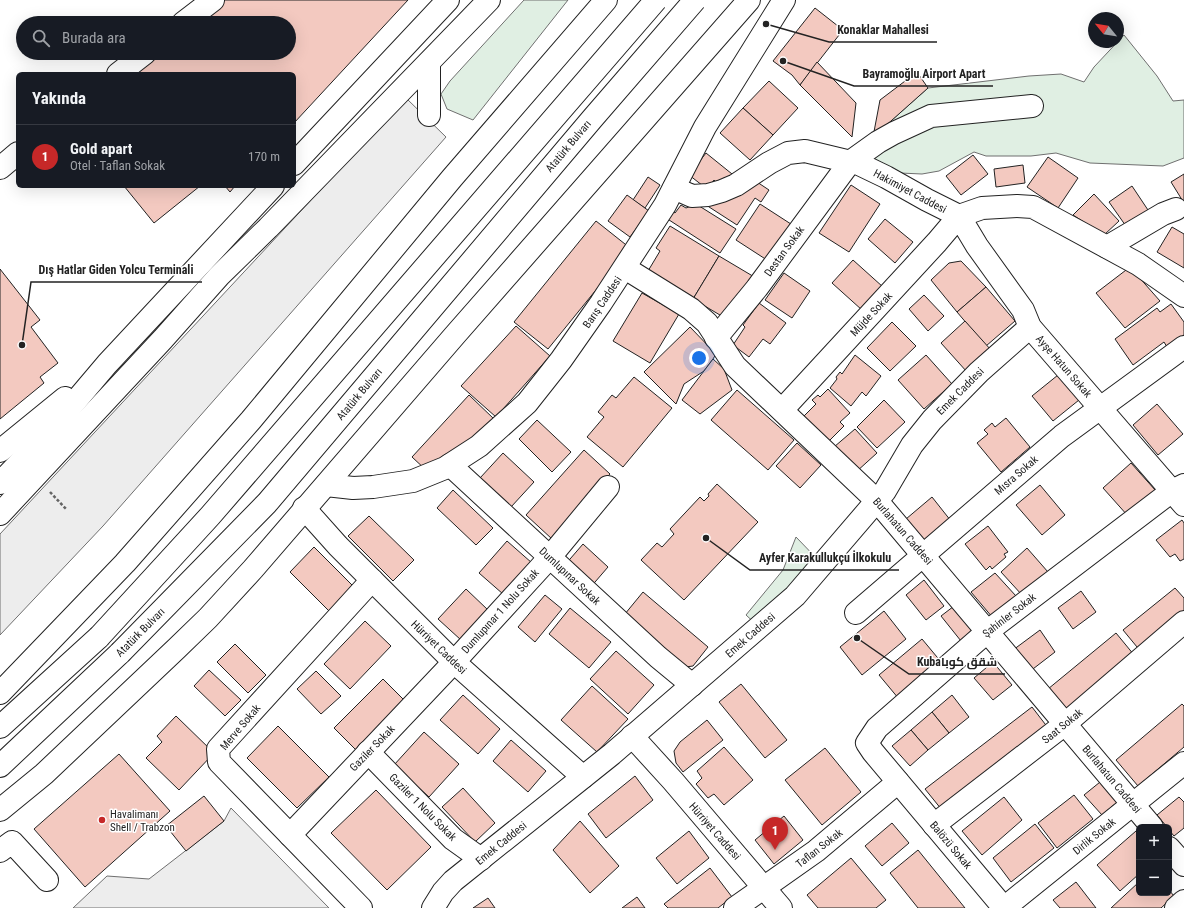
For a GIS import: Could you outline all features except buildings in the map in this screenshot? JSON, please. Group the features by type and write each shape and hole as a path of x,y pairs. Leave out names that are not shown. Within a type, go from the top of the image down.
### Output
{"main road":[{"path":"193,16 213,0"},
{"path":"296,162 448,0"},
{"path":"0,514 220,276 489,0"},
{"path":"0,693 125,564 252,420 452,178 606,0"},
{"path":"0,726 99,637 210,516 656,0"},
{"name":"Atatürk Bulvarı","path":"0,766 120,653 267,503 592,119 695,0"},
{"path":"0,810 44,774 208,618 253,569 304,508 326,485 748,0"},
{"name":"Barış Caddesi","path":"326,485 353,488 373,487 413,481 445,468 480,446 527,403 561,360 625,268 665,205 705,127 784,0"},
{"path":"121,72 136,60"},
{"path":"428,62 429,115"},
{"name":"Destan Sokak","path":"716,338 758,288 850,162 878,142 931,116 1032,106"},
{"name":"Hakimiyet Caddesi","path":"674,188 692,196 708,195 736,185 769,163 788,153 805,151 859,164 959,216 982,208 1017,206 1033,207 1138,264 1184,296"},
{"path":"0,168 16,155"},
{"path":"0,483 52,429 107,364 271,188"},
{"path":"1107,247 1163,214 1176,209"},
{"name":"Ayşe Hatun Sokak","path":"959,216 977,246 1022,310 1030,327 1100,407 1180,494"},
{"name":"Müjde Sokak","path":"782,410 959,216"},
{"path":"202,261 220,276"},
{"name":"Burlahatun Caddesi","path":"625,268 691,309 707,323 735,366 877,500 988,630 1150,824"},
{"name":"Emek Caddesi","path":"433,908 443,892 453,881 583,777 795,596 885,491 912,445 932,420 979,372 1030,327"},
{"name":"Mısra Sokak","path":"856,613 1062,436 1184,347"},
{"path":"0,451 107,364"},
{"name":"Dumlupınar Sokak","path":"450,465 658,658 692,685"},
{"name":"Dumlupınar 1 Nolu Sokak","path":"454,662 550,557 608,487"},
{"name":"Şahinler Sokak","path":"898,782 873,752 867,742 878,728 988,630 1180,494"},
{"name":"Hürriyet Caddesi","path":"304,508 338,546 454,662 583,777"},
{"name":"Merve Sokak","path":"361,908 219,762 218,749 372,580"},
{"name":"Saat Sokak","path":"934,825 1065,724 1184,622"},
{"name":"Gaziler Sokak","path":"290,834 454,662"},
{"name":"Hürriyet Caddesi","path":"632,736 673,781 781,908"},
{"name":"Gaziler 1 Nolu Sokak","path":"368,752 453,839 481,859"},
{"name":"Dirlik Sokak","path":"1004,908 1184,764"},
{"name":"Balözü Sokak","path":"898,782 1004,908"},
{"name":"Taflan Sokak","path":"735,908 816,851 898,782"},
{"path":"0,851 12,842 47,880"},
{"path":"1172,852 1184,866"},
{"path":"1176,908 1184,902"}],"green space":[{"path":"524,0 568,0 473,120 447,109 441,94 450,81"},
{"path":"1124,35 1157,76 1173,101 1184,100 1184,158 1163,166 1090,163 1056,153 1031,156 986,156 974,152 939,171 922,174 900,173 861,151 873,137 928,88 1029,76 1061,74 1084,82 1094,67 1112,48 1124,48"},
{"path":"796,537 823,565 758,626 746,615 783,570"}],"shaded area":[{"path":"406,98 446,137 103,526 0,635 0,534"},
{"path":"231,808 329,908 73,908 107,876 149,879 224,821"}],"place":[{"name":"Konaklar Mahallesi","path":"766,24"},
{"name":"Bayramoğlu Airport Apart","path":"783,61"},
{"name":"Dış Hatlar Giden Yolcu Terminali","path":"22,345"},
{"name":"Ayfer Karakullukçu İlkokulu","path":"706,538"},
{"name":"Kubaشقق كوبا","path":"857,638"},
{"name":"Havalimanı Shell / Trabzon","path":"102,820"},
{"name":"Gold apart","path":"775,850"}]}
